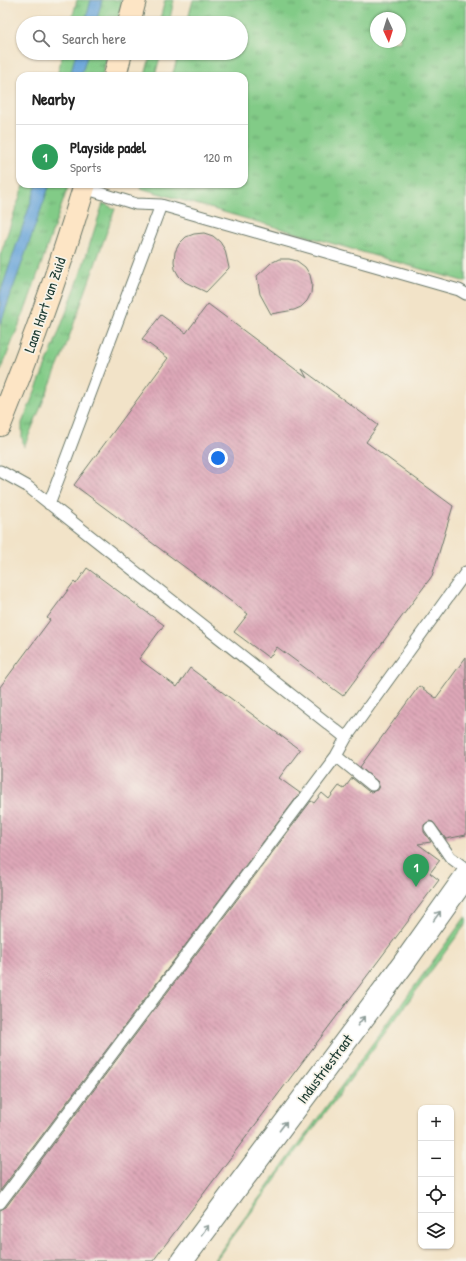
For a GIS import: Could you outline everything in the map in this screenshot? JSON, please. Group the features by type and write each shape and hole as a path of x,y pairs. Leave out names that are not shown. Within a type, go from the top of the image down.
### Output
{"main road":[{"path":"131,16 136,0"},
{"path":"116,72 119,60"},
{"name":"Laan Hart van Zuid","path":"0,425 56,278 84,188"}],"street":[{"name":"Industriestraat","path":"182,1261 404,963 466,876"}],"lane":[{"path":"91,188 136,204 161,205 459,290 466,294"},
{"path":"49,504 161,205"},
{"path":"0,471 27,486 346,738"},
{"path":"0,1203 336,756 346,738 466,572"},
{"path":"336,756 372,785"},
{"path":"430,828 450,857 466,869"}],"green space":[{"path":"77,0 122,0 119,16 73,16"},
{"path":"165,0 174,0 171,16 161,16"},
{"path":"193,0 466,0 466,282 140,188 248,188 248,72 173,72 177,60 248,60 248,16 189,16"},
{"path":"61,60 106,60 103,72 58,72"},
{"path":"149,60 159,60 156,72 146,72"},
{"path":"23,188 68,188 27,305 0,372 0,256"},
{"path":"103,203 115,209 63,354 24,447 22,423 78,281"},
{"path":"466,916 466,924 215,1261 213,1261"}],"water":[{"path":"91,0 102,0 98,16 87,16"},
{"path":"74,60 86,60 82,72 71,72"},
{"path":"36,188 49,188 0,325 0,294"}],"building":[{"path":"204,233 213,236 220,242 225,250 229,268 206,292 185,282 175,269 174,261 175,252 179,244 186,237"},
{"path":"279,259 297,261 305,267 310,275 312,284 311,293 307,301 301,307 294,310 271,314 260,294 257,276 271,263"},
{"path":"208,304 307,378 302,369 378,425 366,442 453,506 432,576 343,696 277,647 269,658 234,632 248,614 74,485 168,358 142,339 161,315 186,333"},
{"path":"87,568 164,625 139,659 177,687 190,668 300,750 279,778 300,793 0,1191 0,687 50,620 47,618 74,582 76,584"},
{"path":"466,657 466,835 446,839 433,822 429,821 424,825 424,832 431,842 418,844 440,860 430,873 439,880 153,1261 0,1261 0,1210 6,1207 311,801 314,803 322,793 329,799 339,786 344,789 352,778 368,791 371,792 377,790 379,786 378,782 360,767 419,686 436,698"}],"place":[{"name":"Playside padel","path":"416,887"}]}
